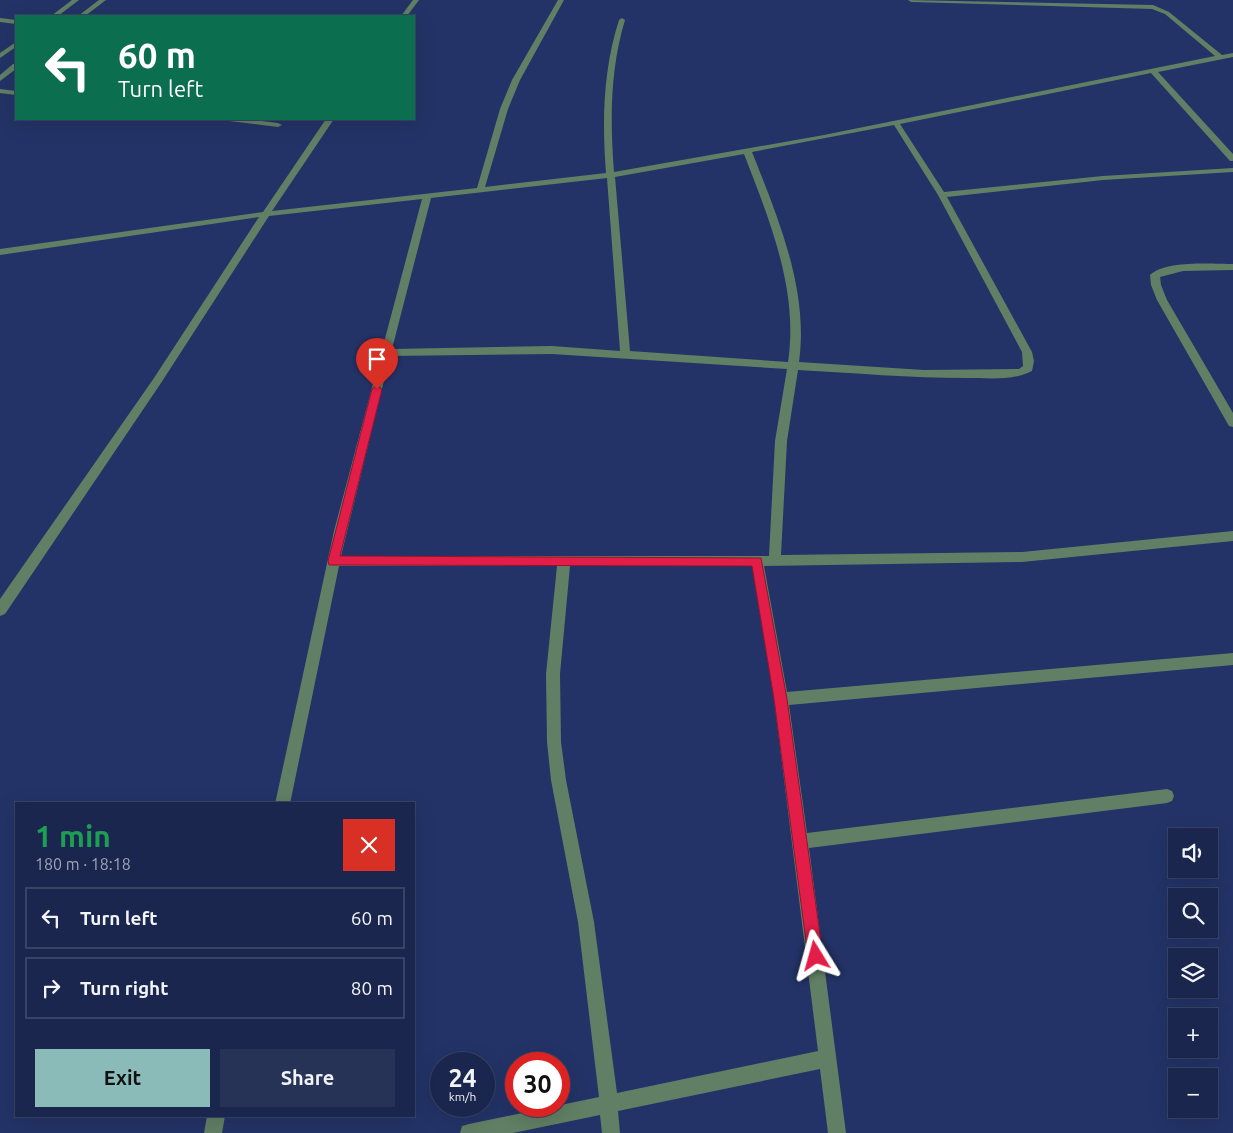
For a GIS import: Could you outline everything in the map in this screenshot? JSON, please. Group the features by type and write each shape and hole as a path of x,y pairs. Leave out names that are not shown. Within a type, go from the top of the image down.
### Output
{"street":[{"path":"55,15 76,0"},
{"path":"83,15 103,0"},
{"path":"405,15 416,0"},
{"path":"480,190 504,109 516,80 562,0"},
{"path":"911,0 1153,7 1167,13 1220,57"},
{"path":"0,20 15,22"},
{"path":"622,20 616,35 609,80 610,175 625,354"},
{"path":"0,56 15,45"},
{"path":"0,252 265,214 610,175 747,151 1233,55"},
{"path":"0,79 15,67"},
{"path":"1154,72 1233,159"},
{"path":"0,91 15,93"},
{"path":"237,120 278,125"},
{"path":"0,610 53,530 179,349 265,214 329,120"},
{"path":"386,353 525,350 625,354 932,374 1008,374 1020,372 1028,368 1027,352 942,195 896,122"},
{"path":"747,151 774,226 792,292 796,319 793,365 783,425 779,469 776,561"},
{"path":"942,195 1103,178 1233,170"},
{"path":"282,802 333,561 427,195"},
{"path":"1233,267 1177,268 1155,275 1156,286 1162,300 1233,423"},
{"path":"333,561 776,561 1022,557 1233,536"},
{"path":"564,561 552,688 554,743 562,796 581,890 606,1061 611,1133"},
{"path":"757,561 781,699 837,1133"},
{"path":"781,699 1233,659"},
{"path":"799,842 1167,796"},
{"path":"469,1133 828,1058"},
{"path":"213,1133 216,1117"}],"route":[{"path":"377,389 333,561 757,561 781,699 816,956"}]}
